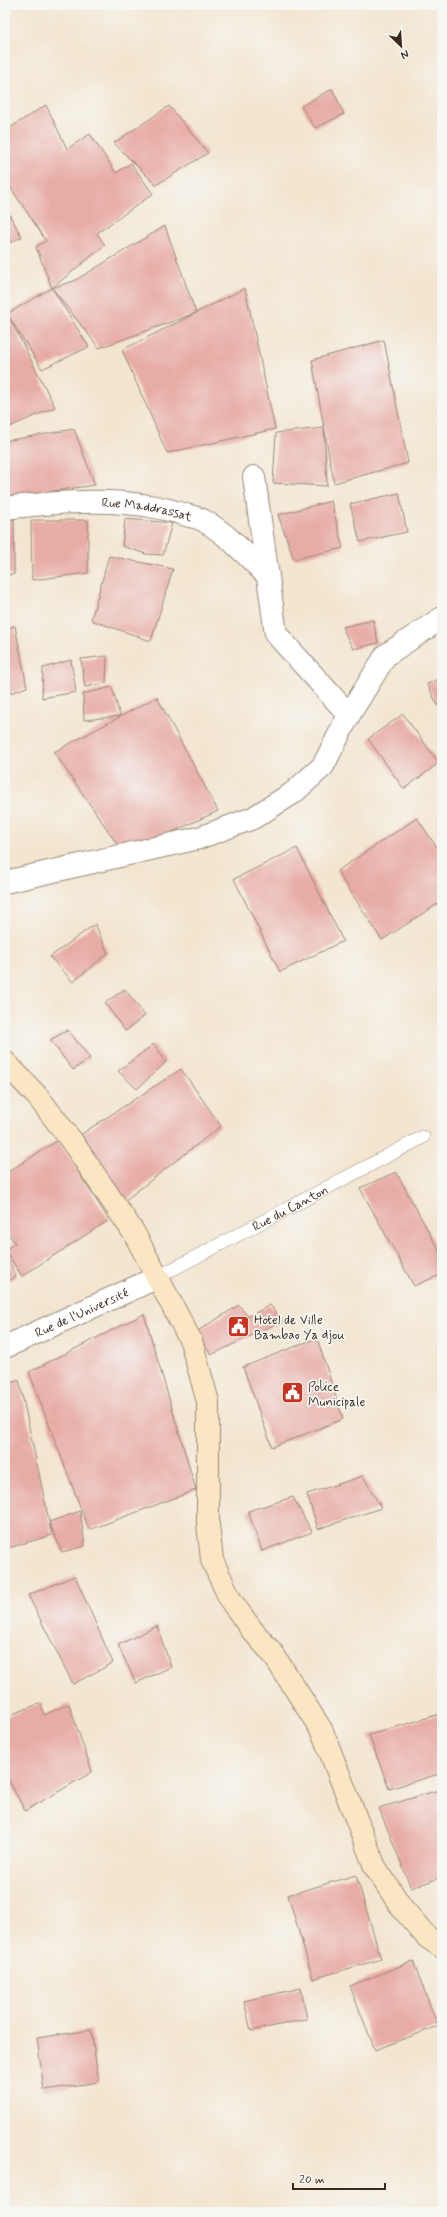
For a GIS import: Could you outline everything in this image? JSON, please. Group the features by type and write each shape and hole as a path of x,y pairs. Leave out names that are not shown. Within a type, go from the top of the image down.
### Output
{"main road":[{"path":"5,1062 38,1097 71,1140 134,1233 190,1341 208,1402 208,1525 212,1560 230,1600 252,1630 273,1654 322,1731 375,1867 402,1908 427,1937 442,1947"}],"street":[{"path":"254,477 276,634 349,715"},
{"name":"Rue Maddrassat","path":"5,508 73,503 114,503 163,507 206,521 237,546 268,576"},
{"path":"5,882 199,838 252,818 294,793 323,766 349,715 386,655 442,618"},
{"name":"Rue de l'Université","path":"5,1347 158,1277"}],"lane":[{"name":"Rue du Canton","path":"158,1277 423,1137"}],"building":[{"path":"332,89 344,114 315,128 301,106"},
{"path":"46,105 67,149 90,134 116,173 131,163 153,194 97,233 105,245 52,288 36,247 46,241 5,179 5,131"},
{"path":"169,106 208,153 156,185 114,143"},
{"path":"5,207 22,237 5,245"},
{"path":"165,226 196,313 99,348 52,288 74,281"},
{"path":"52,288 89,347 42,369 9,317 55,407 5,429 5,315"},
{"path":"245,288 275,429 167,453 122,350"},
{"path":"384,340 408,463 334,483 312,360"},
{"path":"324,428 327,486 273,483 276,433"},
{"path":"74,429 95,485 5,498 5,441"},
{"path":"399,493 407,532 360,542 350,504"},
{"path":"331,501 343,548 294,559 278,515"},
{"path":"5,519 14,519 14,574 5,575"},
{"path":"125,519 172,523 163,555 146,554 122,546"},
{"path":"31,520 88,520 88,573 32,580"},
{"path":"109,556 173,569 151,641 91,620"},
{"path":"373,620 378,643 353,649 342,627"},
{"path":"15,626 27,687 5,695 5,629"},
{"path":"107,656 106,683 85,687 81,659"},
{"path":"71,660 76,692 42,698 43,668"},
{"path":"442,678 442,704 438,706 427,684"},
{"path":"112,687 120,716 84,720 83,694"},
{"path":"157,697 218,811 124,854 54,752"},
{"path":"403,714 439,763 404,789 368,739"},
{"path":"417,818 442,855 442,901 382,940 337,871"},
{"path":"297,848 343,941 280,972 234,879"},
{"path":"95,924 108,953 73,982 50,957"},
{"path":"125,989 145,1016 125,1031 105,1003"},
{"path":"68,1030 90,1058 73,1070 50,1040"},
{"path":"154,1044 166,1062 137,1089 118,1071"},
{"path":"181,1069 221,1126 123,1202 77,1137"},
{"path":"58,1140 109,1220 22,1276 5,1250 15,1243 5,1229 5,1174"},
{"path":"396,1172 442,1256 442,1274 414,1286 360,1188"},
{"path":"5,1254 16,1277 5,1282"},
{"name":"Hotel de Ville Bambao Ya djou","path":"239,1305 248,1317 270,1305 282,1321 211,1355 196,1332"},
{"path":"144,1314 196,1490 89,1530 29,1372"},
{"name":"Police Municipale","path":"317,1338 343,1419 272,1447 243,1367"},
{"path":"19,1380 52,1535 5,1549 5,1385"},
{"path":"363,1476 381,1508 318,1529 307,1494"},
{"path":"293,1497 312,1532 262,1551 248,1511"},
{"path":"80,1511 85,1546 62,1552 49,1522"},
{"path":"75,1576 113,1663 73,1684 28,1595"},
{"path":"157,1626 171,1667 136,1683 118,1645"},
{"path":"41,1703 44,1715 69,1704 92,1772 25,1811 5,1773 5,1717"},
{"path":"440,1714 442,1722 442,1773 389,1789 369,1735"},
{"path":"442,1789 442,1877 411,1888 379,1808"},
{"path":"356,1875 381,1959 313,1979 288,1895"},
{"path":"413,1961 438,2026 375,2050 350,1986"},
{"path":"301,1988 307,2019 251,2031 244,2001"},
{"path":"91,2030 99,2082 44,2090 37,2038"}],"place":[{"name":"Hotel de Ville Bambao Ya djou","path":"238,1326"},
{"name":"Police Municipale","path":"293,1393"}]}
